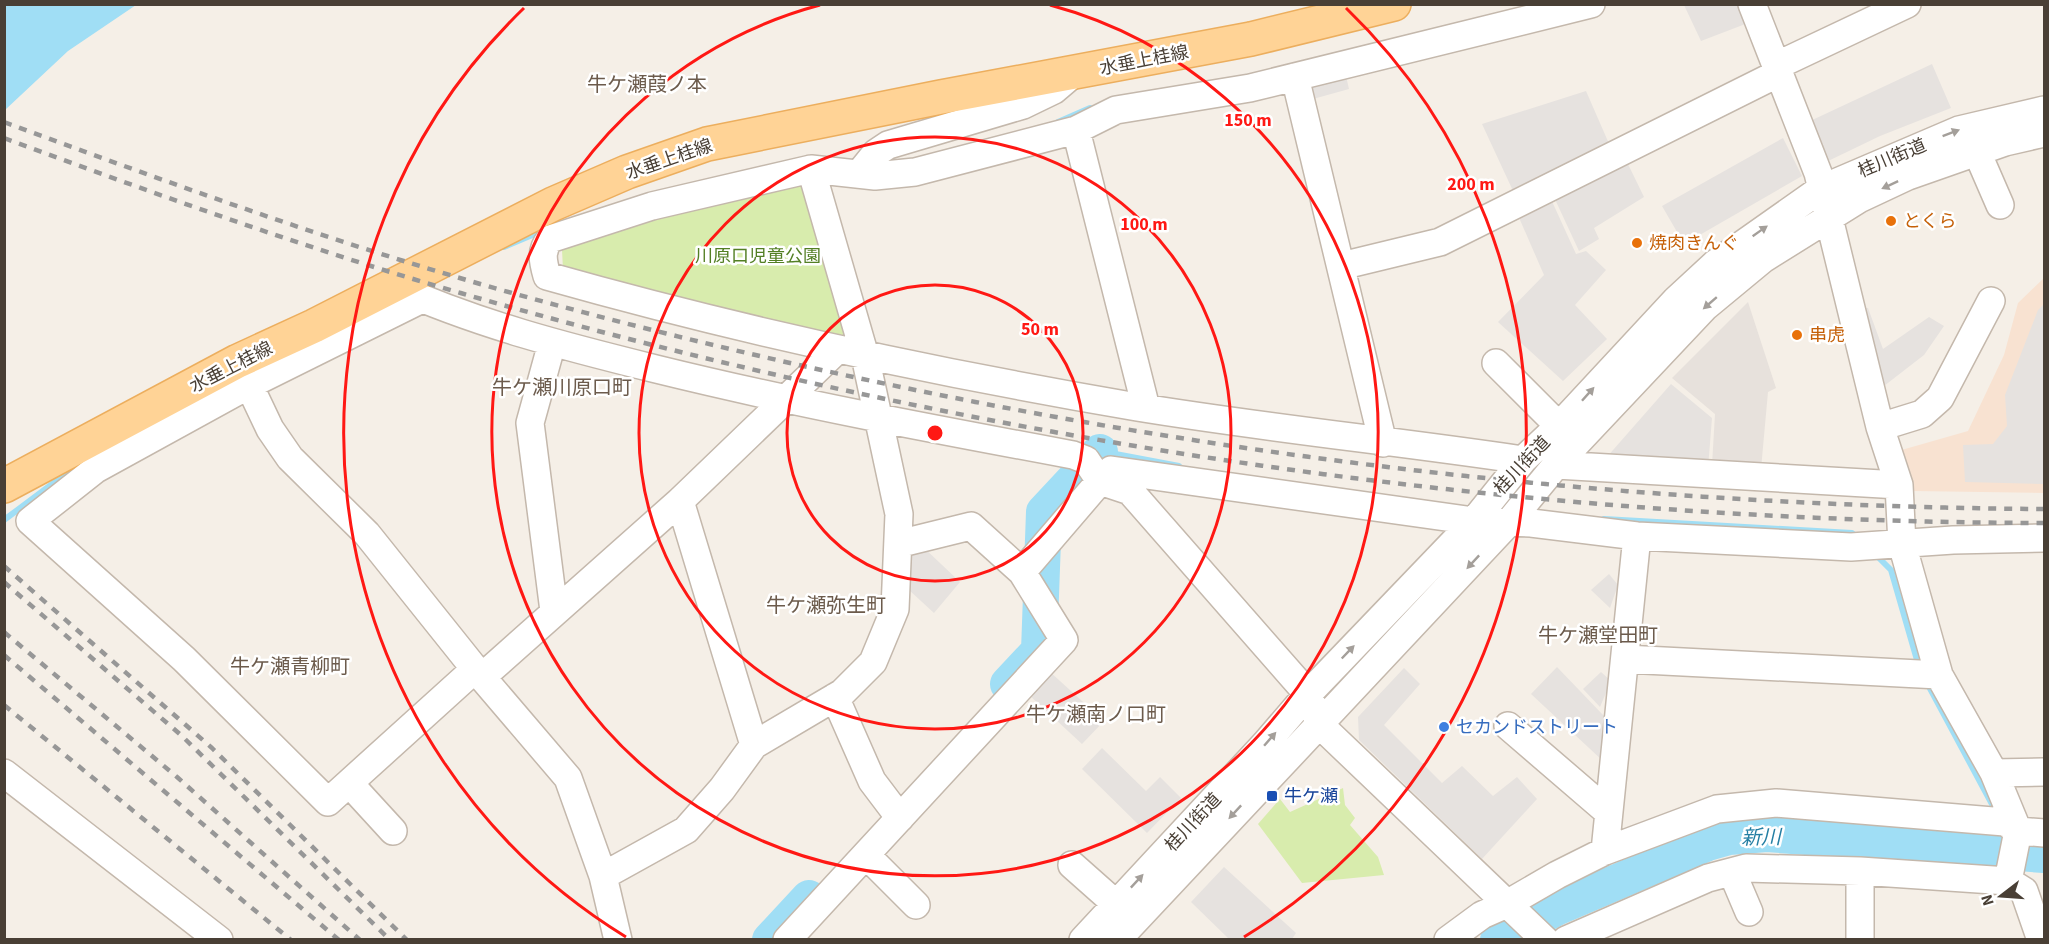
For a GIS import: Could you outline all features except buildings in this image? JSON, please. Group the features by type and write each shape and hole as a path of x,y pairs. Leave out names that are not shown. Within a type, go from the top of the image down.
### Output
{"main road":[{"name":"水垂上桂線","path":"4,486 244,374 407,293 553,204 627,172 707,144 1284,32 1394,4"}],"street":[{"path":"1523,460 1383,443 1146,408 864,356 666,310 547,276 544,265 544,246 550,239 652,206 811,169 892,176 915,172 1076,130 1116,110 1250,88 1591,4"},
{"path":"1752,4 1818,173 1880,427 1899,484 1878,545 1928,674 1994,773 2005,828 2009,875 2024,891 2032,938"},
{"path":"1341,266 1440,242 1907,4"},
{"path":"860,174 876,153 888,145 1023,105 1054,90 1074,73"},
{"path":"1294,78 1383,443"},
{"name":"桂川街道","path":"1083,939 1257,753 1308,694 1474,520 1523,460 1559,426 1617,361 1697,280 1747,240 1821,189 1959,130 2044,110"},
{"path":"1076,130 1146,408"},
{"name":"桂川街道","path":"1117,939 1285,758 1320,725 1510,522 1556,465 1705,307 1763,260 1830,217 1908,176 1977,152 2044,133"},
{"path":"1977,152 2000,206"},
{"path":"603,876 686,830 722,789 754,745 835,697 873,662 895,609 899,514 864,356 811,169"},
{"path":"407,293 552,344 786,401 879,416 1094,470 1111,470 1474,520 1637,536 1878,545 2044,538"},
{"path":"1880,427 1922,414 1940,398 1991,301"},
{"path":"552,344 531,423 554,611"},
{"path":"618,939 603,876 568,778 479,673 367,534 290,458 270,429 244,374 96,469 30,521 184,658 328,802 479,673 554,611 680,501 838,349"},
{"path":"1496,363 1559,426"},
{"path":"1556,465 1899,484"},
{"path":"1022,572 1094,470"},
{"path":"1094,470 1130,490 1308,694 1320,725 1512,908 1550,938 1708,878 1746,868 2009,875"},
{"path":"680,501 754,745"},
{"path":"787,939 1064,640 1022,572 971,526 898,544"},
{"path":"1605,851 1637,536"},
{"path":"1625,659 1928,674"},
{"path":"835,697 872,781 900,818"},
{"path":"1508,726 1608,812"},
{"path":"1994,773 2044,772"},
{"path":"5,775 219,939"},
{"path":"349,783 393,831"},
{"path":"1448,939 1482,915 1512,908 1557,874 1605,851 1717,809 1776,803 2044,834"},
{"path":"866,855 916,905"},
{"path":"1072,865 1116,904"},
{"path":"1860,871 1860,939"},
{"path":"1732,872 1749,912"}],"shaded area":[{"path":"1684,5 1740,5 1748,23 1701,41"},
{"path":"1932,64 1951,108 1880,136 1824,163 1808,122"},
{"path":"1345,72 1349,89 1313,99 1309,81"},
{"path":"1586,91 1610,146 1514,193 1482,124"},
{"path":"1783,138 1802,176 1684,244 1662,206"},
{"path":"1626,160 1644,197 1594,228 1599,239 1579,251 1553,195"},
{"path":"1550,197 1576,254 1586,251 1606,270 1575,305 1607,339 1563,381 1498,322 1544,275 1517,213"},
{"path":"2044,278 2044,493 1912,491 1898,451 1968,431 2004,355 2018,303"},
{"path":"1748,302 1776,388 1768,392 1761,469 1712,465 1715,414 1672,378"},
{"path":"2044,304 2044,484 1965,482 1963,445 1993,444 2007,426 2005,395 2038,310"},
{"path":"1857,308 1868,308 1883,349 1929,317 1944,326 1924,355 1884,386 1876,377"},
{"path":"1671,384 1712,418 1708,468 1606,458"},
{"path":"921,545 960,582 934,613 909,590 910,556"},
{"path":"1609,574 1618,585 1610,608 1591,590"},
{"path":"1557,667 1604,716 1603,761 1531,694"},
{"path":"1404,668 1420,684 1384,725 1442,783 1462,766 1493,796 1517,777 1537,799 1482,859 1359,740 1358,717"},
{"path":"1049,671 1104,721 1082,744 1028,694"},
{"path":"1601,672 1611,681 1600,707 1583,689"},
{"path":"1102,748 1146,791 1160,777 1181,798 1147,833 1082,769"},
{"path":"1224,867 1296,933 1292,939 1229,939 1191,902"}],"green space":[{"name":"川原口児童公園","path":"796,182 805,187 846,334 838,341 563,269 562,250 568,243 669,210"},
{"path":"1343,788 1345,805 1355,818 1350,825 1378,857 1384,875 1302,883 1258,824 1280,799 1290,812"}],"water":[{"path":"5,4 136,5 68,51 5,110"}],"waterway":[{"path":"1058,122 1090,108"},
{"path":"504,247 544,230"},
{"path":"1089,449 1179,466"},
{"path":"1008,684 1039,651 1044,512 1100,452"},
{"path":"4,520 83,461"},
{"path":"1604,519 1852,533 1858,538"},
{"path":"1874,553 1891,570 1919,667"},
{"path":"1926,681 1993,806 1993,813"},
{"path":"1989,852 1992,826"},
{"name":"新川","path":"1498,940 1556,908 1708,843 1729,837 1767,834 2044,855"},
{"path":"770,940 809,898"}],"railway":[{"path":"4,122 193,191 384,255 512,293 700,342 889,385 1079,421 1271,452 1463,476 1656,493 1850,505 2044,509"},
{"path":"4,138 236,222 471,296 663,348 857,393 1053,432 1250,464 1448,489 1646,508 1845,519 2044,523"},
{"path":"4,566 212,748 407,940"},
{"path":"4,582 182,736 390,940"},
{"path":"4,632 177,777 360,940"},
{"path":"4,655 339,940"},
{"path":"4,705 291,940"}],"place":[{"name":"とくら","path":"1891,221"},
{"name":"焼肉きんぐ","path":"1637,243"},
{"name":"串虎","path":"1797,335"},
{"name":"セカンドストリート","path":"1444,727"},
{"name":"牛ケ瀬","path":"1272,796"}],"district":[{"name":"牛ケ瀬葭ノ本","path":"647,84"},
{"name":"牛ケ瀬川原口町","path":"562,387"},
{"name":"牛ケ瀬弥生町","path":"826,605"},
{"name":"牛ケ瀬堂田町","path":"1598,635"},
{"name":"牛ケ瀬青柳町","path":"290,666"},
{"name":"牛ケ瀬南ノ口町","path":"1096,714"}]}
